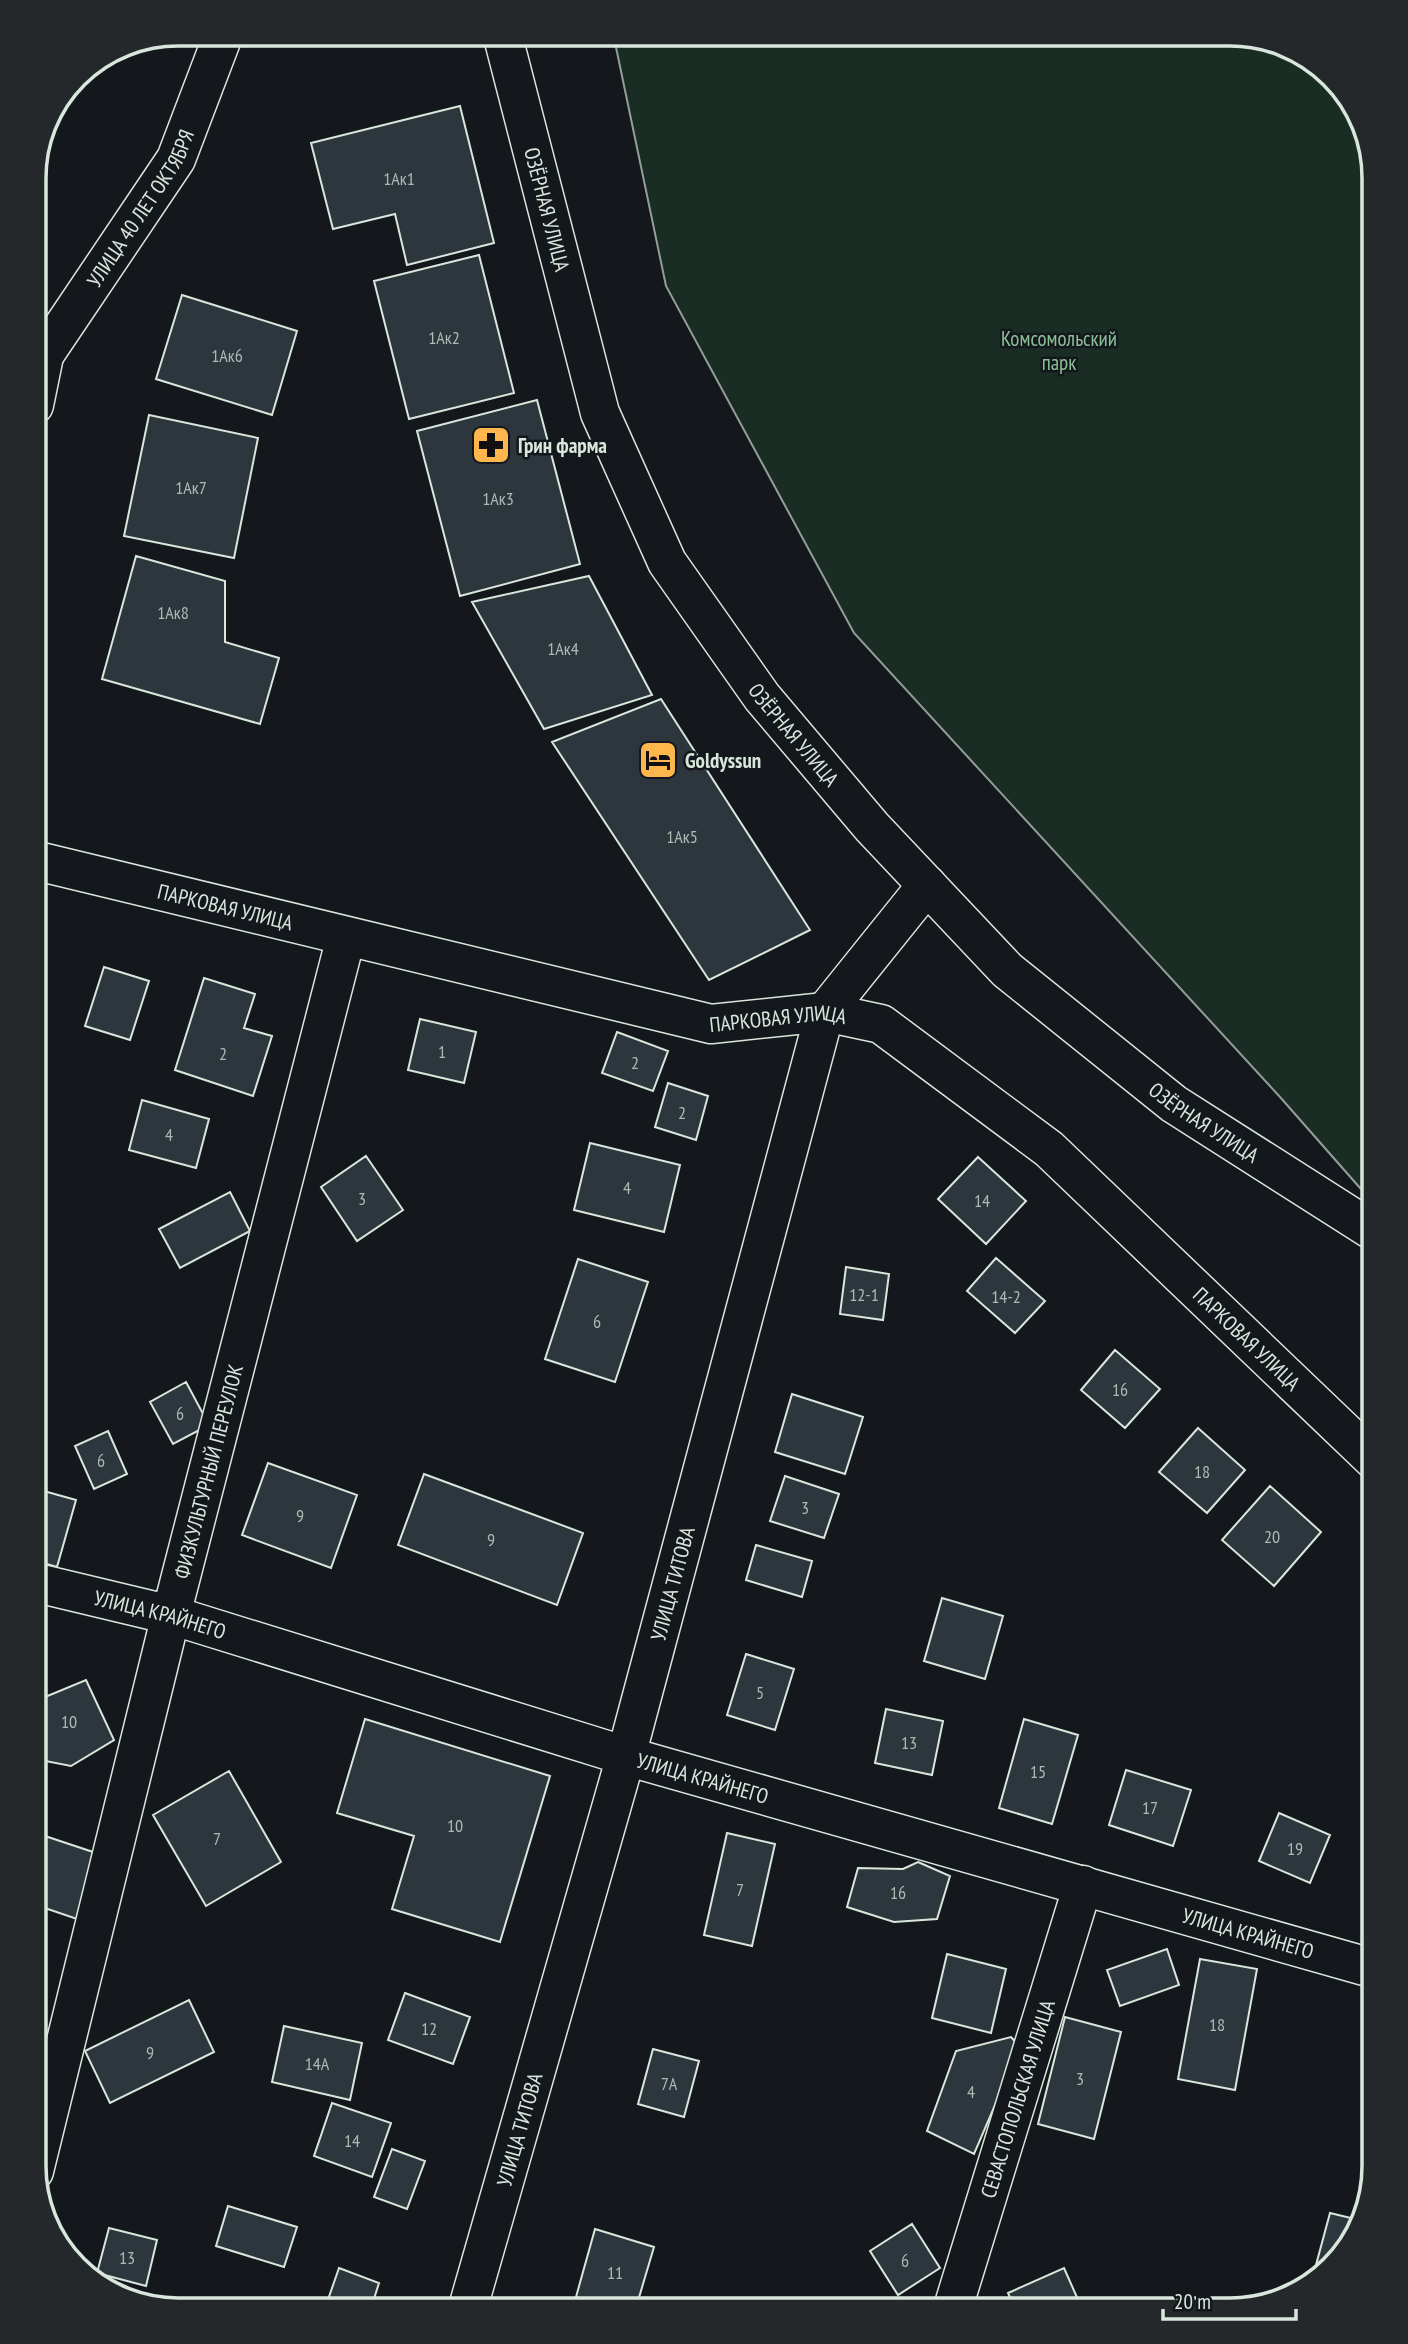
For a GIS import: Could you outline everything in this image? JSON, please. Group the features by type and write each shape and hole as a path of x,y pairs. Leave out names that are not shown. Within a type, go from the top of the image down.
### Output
{"street":[{"name":"УЛИЦА 40 ЛЕТ ОКТЯБРЯ","path":"46,344 176,159 219,46"},
{"name":"ОЗЁРНАЯ УЛИЦА","path":"505,46 600,413 667,562 762,697 872,827 1007,970 1174,1104 1362,1224"},
{"name":"ПАРКОВАЯ УЛИЦА","path":"46,863 711,1024 825,1012 881,1024 1049,1149 1362,1449"},
{"name":"УЛИЦА ТИТОВА","path":"471,2298 626,1756 825,1012 927,885"},
{"name":"ФИЗКУЛЬТУРНЫЙ ПЕРЕУЛОК","path":"46,2122 171,1615 346,937"},
{"name":"УЛИЦА КРАЙНЕГО","path":"46,1585 171,1615 626,1756 1362,1965"},
{"name":"СЕВАСТОПОЛЬСКАЯ УЛИЦА","path":"957,2298 1083,1885"}],"green space":[{"name":"Комсомольский парк","path":"616,46 1239,46 1273,52 1289,59 1318,78 1330,90 1356,135 1362,169 1362,1190 1280,1097 854,633 666,286"}],"building":[{"path":"460,106 494,243 407,265 395,214 333,229 311,143"},
{"path":"479,255 514,393 409,419 374,281"},
{"path":"182,295 297,331 272,415 156,379"},
{"path":"537,400 580,564 460,596 417,431"},
{"path":"149,415 258,438 234,558 124,536"},
{"path":"136,556 225,581 225,642 279,658 260,724 102,679"},
{"path":"589,576 652,695 544,729 472,602"},
{"path":"661,699 810,930 709,980 552,742"},
{"path":"104,967 149,981 130,1040 85,1026"},
{"path":"204,978 255,994 244,1028 272,1036 253,1096 175,1070"},
{"path":"420,1019 476,1032 464,1083 408,1070"},
{"path":"617,1032 668,1051 653,1091 602,1073"},
{"path":"668,1083 708,1096 696,1140 655,1127"},
{"path":"142,1100 209,1119 196,1168 129,1150"},
{"path":"590,1143 680,1165 664,1232 574,1210"},
{"path":"366,1156 403,1210 357,1241 321,1187"},
{"path":"978,1157 1026,1201 986,1244 938,1199"},
{"path":"230,1192 250,1231 180,1268 159,1229"},
{"path":"996,1258 1045,1301 1015,1333 967,1291"},
{"path":"578,1259 648,1282 615,1382 545,1359"},
{"path":"846,1267 889,1274 883,1320 840,1314"},
{"path":"1115,1350 1160,1389 1125,1428 1081,1390"},
{"path":"186,1382 209,1425 173,1444 150,1402"},
{"path":"792,1394 863,1417 845,1474 775,1452"},
{"path":"1198,1428 1245,1470 1207,1513 1159,1472"},
{"path":"108,1431 127,1474 94,1489 75,1446"},
{"path":"268,1463 357,1495 331,1568 242,1535"},
{"path":"424,1474 583,1533 557,1605 398,1545"},
{"path":"785,1476 839,1494 824,1538 770,1521"},
{"path":"1270,1486 1321,1532 1274,1586 1222,1540"},
{"path":"46,1492 76,1500 57,1567 46,1564"},
{"path":"756,1545 812,1561 802,1597 746,1580"},
{"path":"942,1598 1003,1616 985,1679 924,1661"},
{"path":"746,1654 794,1669 775,1730 727,1715"},
{"path":"86,1680 114,1740 71,1766 46,1761 46,1697"},
{"path":"886,1709 943,1721 932,1775 875,1763"},
{"path":"365,1719 550,1776 500,1942 392,1909 414,1836 337,1813"},
{"path":"1024,1719 1078,1735 1052,1824 999,1808"},
{"path":"1126,1770 1191,1790 1173,1846 1109,1825"},
{"path":"229,1771 281,1862 206,1906 153,1815"},
{"path":"1279,1813 1330,1835 1310,1883 1259,1861"},
{"path":"727,1833 775,1844 752,1946 704,1935"},
{"path":"46,1836 99,1854 77,1919 46,1908"},
{"path":"918,1862 950,1876 937,1919 894,1922 847,1907 858,1868 903,1869"},
{"path":"1167,1949 1179,1985 1120,2006 1107,1970"},
{"path":"947,1954 1006,1969 991,2033 932,2018"},
{"path":"1200,1959 1257,1969 1235,2090 1178,2079"},
{"path":"405,1993 470,2017 453,2064 388,2040"},
{"path":"189,2000 214,2052 110,2103 85,2051"},
{"path":"1065,2017 1121,2032 1094,2139 1038,2124"},
{"path":"284,2026 362,2043 350,2100 272,2082"},
{"path":"1011,2037 1020,2047 974,2154 927,2131 956,2051"},
{"path":"653,2049 699,2061 684,2117 638,2104"},
{"path":"332,2103 391,2123 372,2177 314,2156"},
{"path":"392,2149 425,2161 407,2209 374,2197"},
{"path":"228,2206 297,2227 284,2267 216,2246"},
{"path":"1330,2213 1352,2218 1330,2254 1316,2265"},
{"path":"912,2224 940,2268 898,2295 870,2251"},
{"path":"109,2228 157,2240 146,2286 97,2271"},
{"path":"595,2229 654,2247 639,2298 576,2297"},
{"path":"339,2268 379,2283 374,2298 329,2298"},
{"path":"1064,2268 1077,2298 1010,2298 1008,2293"}],"place":[{"name":"Грин фарма","path":"491,445"},
{"name":"Goldyssun","path":"658,760"}]}
